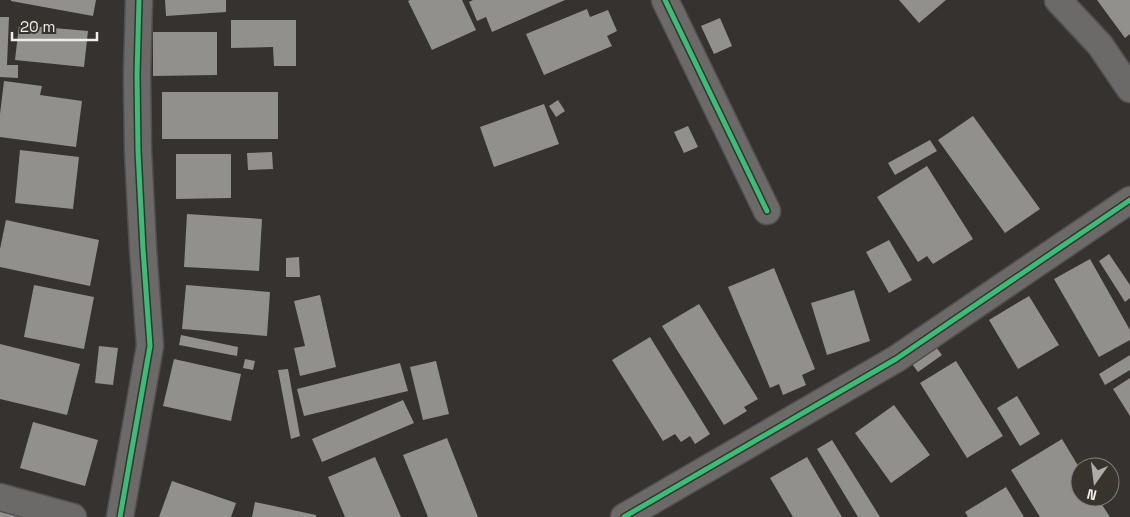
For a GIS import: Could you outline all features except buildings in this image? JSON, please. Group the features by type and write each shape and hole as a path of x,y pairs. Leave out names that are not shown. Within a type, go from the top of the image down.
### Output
{"street":[{"path":"120,517 150,346 138,151 137,75 139,0"},
{"path":"665,0 767,211"},
{"path":"1058,0 1100,45 1130,89"},
{"path":"624,517 896,359 1130,200"},
{"path":"0,497 73,517"}],"cycle path":[{"path":"120,517 150,346 138,151 137,75 139,0"},
{"path":"665,0 767,211"},
{"path":"624,517 896,359 1130,200"}]}
